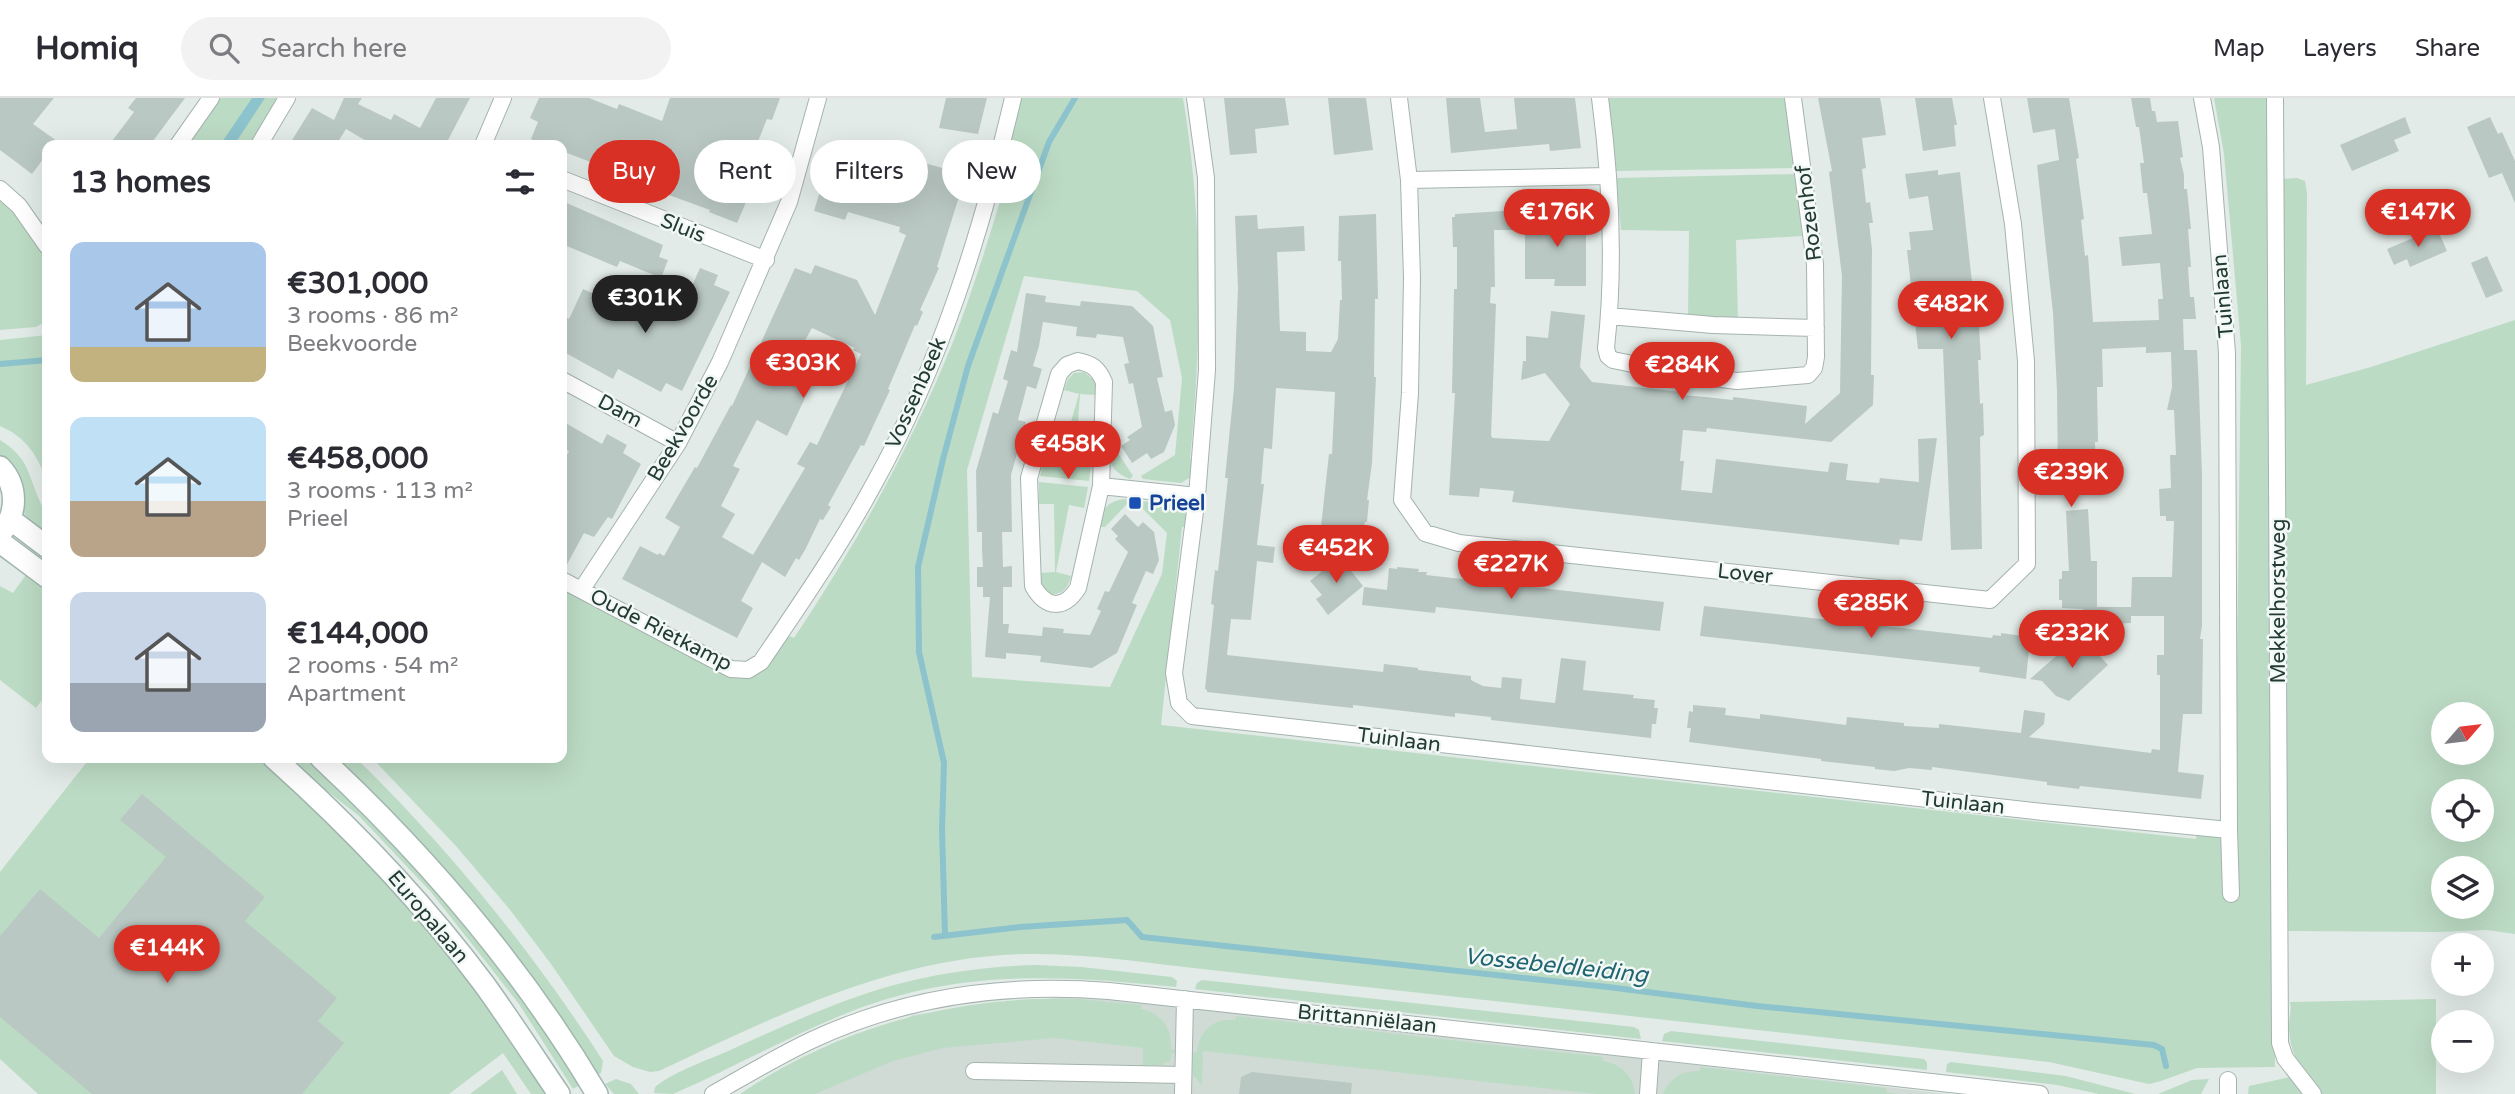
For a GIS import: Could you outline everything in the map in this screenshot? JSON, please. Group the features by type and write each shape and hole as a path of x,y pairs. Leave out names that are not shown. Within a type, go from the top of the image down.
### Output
{"street":[{"path":"182,140 211,98"},
{"path":"262,140 287,98"},
{"path":"485,140 503,98"},
{"name":"Beekvoorde","path":"582,589 678,443 720,362 789,202 818,98"},
{"name":"Vossenbeek","path":"761,662 837,549 877,480 919,392 958,292 997,165 1013,98"},
{"name":"Tuinlaan","path":"1195,98 1206,178 1207,356 1197,496 1174,673 1179,703 1192,716 2029,811 2229,830"},
{"name":"Lover","path":"1399,98 1409,180 1412,278 1411,380 1402,500 1425,534 1459,543 1990,600 2027,564 2026,361 2013,224 1992,98"},
{"name":"Rozenhof","path":"1600,98 1611,257 1606,348 1608,356 1613,360 1676,373 1737,381 1808,376 1814,368 1815,264 1793,98"},
{"name":"Tuinlaan","path":"2202,98 2211,147 2227,354 2231,894"},
{"name":"Mekkelhorstweg","path":"2275,98 2280,1043 2285,1058 2313,1094"},
{"path":"1409,180 1607,176"},
{"name":"Sluis","path":"567,181 766,260"},
{"path":"0,189 19,206 42,239"},
{"path":"1609,316 1713,325 1816,328"},
{"path":"1078,361 1090,363 1099,371 1104,382 1101,485 1079,588 1072,598 1061,604 1049,603 1039,597 1033,586 1029,478 1059,374 1067,365 1078,361"},
{"name":"Dam","path":"567,383 678,443"},
{"path":"0,467 13,487 14,501 5,526 42,544"},
{"path":"1101,485 1197,496"},
{"path":"0,542 42,573"},
{"name":"Oude Rietkamp","path":"567,582 731,669 748,670 761,662"},
{"name":"Europalaan","path":"279,763 347,826 420,906 483,984 559,1094"},
{"name":"Europalaan","path":"326,763 402,839 468,914 528,993 597,1094"},
{"name":"Brittanniëlaan","path":"713,1094 793,1049 886,1011 990,990 1045,987 1185,999 1651,1051 1935,1088 2040,1094"},
{"path":"1183,1094 1185,999"},
{"path":"1648,1094 1651,1051"},
{"path":"974,1071 1183,1075"}],"shaded area":[{"path":"1085,994 1947,1094 771,1094 913,1015"}],"green space":[{"path":"220,98 279,98 252,140 190,140"},
{"path":"1020,98 1183,98 1190,143 1197,233 1198,324 1190,459 1195,460 1192,476 1181,483 1143,479 1141,476 1175,455 1182,378 1170,320 1137,291 1024,276 967,470 972,677 1110,687 1162,574 1167,533 1137,503 1164,503 1179,507 1184,512 1188,527 1182,527 1161,725 2196,839 2197,833 2225,838 2232,895 2239,899 2235,825 2241,345 2224,154 2214,98 2268,98 2275,1067 2197,1068 2149,1084 2049,1062 1124,960 1036,954 986,956 889,976 795,1009 659,1071 650,1072 633,1067 614,1056 511,911 456,846 377,763 567,763 567,590 757,673 765,669 787,635 794,638 881,494 937,381 974,283 999,203 1041,203 1041,140 1010,140","holes":["1665,994 1892,1019 1757,1006"]},
{"path":"1608,98 1784,98 1796,168 1616,171"},
{"path":"1796,174 1802,236 1736,240 1738,320 1688,317 1689,231 1621,230 1616,178"},
{"path":"2297,178 2305,181 2307,194 2306,385 2371,367 2515,320 2515,934 2487,930 2288,931 2282,567 2281,179"},
{"path":"0,195 42,252 42,324 36,327 0,330"},
{"path":"42,336 42,470 24,442 0,426 0,340"},
{"path":"1084,372 1095,381 1095,395 1080,394 1075,462 1091,464 1089,481 1040,476 1045,456 1060,460 1079,394 1064,390 1068,379 1074,373"},
{"path":"0,440 17,454 27,468 42,505 41,535 25,515 5,461 0,456"},
{"path":"1112,444 1133,476 1130,479 1116,471 1111,463 1109,447"},
{"path":"1039,482 1088,487 1084,508 1069,505 1056,572 1071,576 1066,588 1056,594 1046,593 1040,582 1040,573 1055,572 1054,504 1039,504"},
{"path":"1127,499 1128,503 1105,527 1099,527 1102,515 1110,504"},
{"path":"28,572 42,582 42,700 36,708 0,680 0,586 13,593"},
{"path":"86,763 271,763 430,925 552,1094 531,1094 503,1053 449,1094 38,1094 0,1059 0,872"},
{"path":"291,763 317,763 463,918 583,1083 573,1089 519,1004 431,892 359,816"},
{"path":"334,763 361,763 457,865 548,980 603,1061 601,1073 594,1077"},
{"path":"1037,965 1172,977 1177,981 1176,987 1052,978 1012,979 933,988 893,997 852,1011 673,1094 654,1093 657,1085 682,1071 816,1012 886,987 942,974"},
{"path":"1202,980 1634,1027 1639,1030 1641,1039 1195,989 1197,983"},
{"path":"1033,999 1079,999 1141,1005 1141,1009 1155,1014 1164,1023 1170,1035 1171,1049 1175,1050 1175,1053 1172,1053 1170,1062 1164,1062 1164,1065 1143,1065 1143,1048 1054,1038 943,1048 893,1061 815,1094 740,1094 808,1055 880,1026 955,1008"},
{"path":"2436,999 2436,1010 2431,1010 2431,1073 2436,1073 2436,1094 2322,1094 2303,1070 2294,1053 2289,1034 2290,1002"},
{"path":"1236,1016 1603,1057 1603,1061 1615,1065 1629,1076 1635,1094 1596,1094 1203,1051 1202,1085 1193,1075 1193,1052 1197,1052 1201,1038 1209,1027 1220,1021 1235,1020"},
{"path":"1671,1031 1924,1059 1927,1062 1927,1070 1662,1041 1664,1034"},
{"path":"1951,1062 2066,1076 2135,1094 2099,1094 2057,1085 1946,1072 1947,1064"},
{"path":"1700,1067 1886,1088 1886,1092 1897,1094 1663,1094 1677,1076 1700,1071"},
{"path":"502,1070 517,1094 470,1094"},
{"path":"2290,1077 2303,1094 2248,1094 2249,1086"},
{"path":"616,1079 631,1084 639,1094 614,1094 605,1084"},
{"path":"2209,1079 2201,1094 2158,1094 2192,1080"}],"water":[{"path":"252,98 265,98 237,140 223,140"}],"building":[{"path":"0,98 54,98 33,124 56,140 42,140 42,161 32,174 0,150"},
{"path":"136,98 185,98 154,140 113,140 134,112 128,108"},
{"path":"344,98 362,98 358,104 391,120 394,114 420,128 436,98 470,98 448,140 365,140 346,129 339,140 292,140 312,108 334,120"},
{"path":"539,98 589,98 617,109 619,104 662,121 670,98 780,98 772,120 767,119 758,140 694,140 694,203 746,203 737,223 680,199 680,140 588,140 588,161 567,153 567,140 531,139 538,122 530,118"},
{"path":"946,98 987,98 978,134 939,128"},
{"path":"1224,98 1285,98 1289,125 1255,129 1257,153 1230,155"},
{"path":"1328,98 1366,98 1373,150 1334,155"},
{"path":"1446,98 1480,98 1485,132 1517,129 1514,98 1575,98 1581,148 1550,151 1549,144 1451,153"},
{"path":"1818,98 1880,98 1882,108 1886,135 1862,138 1866,168 1862,169 1866,203 1870,202 1873,223 1869,223 1872,249 1873,405 1831,442 1707,428 1706,432 1683,430 1681,490 1712,493 1716,459 1828,472 1830,462 1848,464 1846,480 1879,483 1880,478 1919,482 1918,439 1937,438 1922,541 1900,539 1899,545 1512,502 1514,491 1480,488 1479,497 1449,495 1455,393 1452,393 1457,247 1453,247 1452,217 1455,217 1455,214 1519,210 1519,230 1494,230 1495,287 1491,287 1490,303 1496,304 1493,438 1549,441 1570,404 1545,373 1521,380 1523,361 1526,361 1526,336 1548,338 1551,311 1585,315 1580,367 1592,382 1682,392 1682,395 1733,400 1733,397 1807,406 1805,424 1840,393 1842,276 1829,172 1832,171"},
{"path":"1915,98 1952,98 1957,125 1954,125 1956,146 1923,151"},
{"path":"2027,98 2069,98 2079,158 2076,159 2084,219 2081,220 2085,256 2088,255 2093,322 2159,320 2158,299 2163,299 2160,263 2122,266 2119,237 2152,234 2147,193 2143,193 2140,163 2144,163 2139,127 2136,127 2131,98 2150,98 2157,122 2178,121 2183,157 2180,158 2184,189 2187,189 2191,229 2188,229 2190,297 2194,297 2196,319 2183,319 2184,350 2197,350 2202,475 2200,639 2203,639 2202,714 2183,714 2178,772 2204,775 2201,799 2080,786 2079,789 2047,785 2047,782 1932,767 1932,770 1875,769 1821,759 1689,742 1691,728 1687,728 1689,711 1693,712 1693,705 1726,708 1725,715 1760,719 1760,714 1846,725 1847,717 1904,723 1904,726 1939,728 1939,724 2021,733 2024,710 2045,713 2044,724 2029,737 2151,753 2152,749 2160,750 2160,675 2157,675 2157,655 2164,655 2164,616 2131,616 2131,623 2111,624 2111,634 2083,634 2083,609 2062,608 2062,600 2059,600 2059,579 2062,579 2062,571 2069,571 2066,511 2088,509 2091,561 2097,561 2097,607 2131,607 2132,577 2172,577 2174,521 2166,521 2166,516 2160,516 2159,489 2171,488 2170,455 2176,455 2174,410 2167,410 2172,387 2171,352 2146,353 2146,347 2102,349 2103,387 2097,387 2096,488 2080,488 2080,478 2058,477 2053,313 2037,165 2059,160 2055,129 2033,133"},
{"path":"2405,117 2411,133 2394,140 2399,151 2352,171 2340,145"},
{"path":"2490,117 2498,134 2502,132 2515,161 2515,203 2502,173 2489,178 2467,127"},
{"path":"928,164 942,168 942,203 957,203 937,267 939,268 920,310 923,312 864,446 861,445 828,505 831,507 823,520 820,519 799,560 796,558 785,577 762,562 741,601 753,608 737,638 622,579 640,546 664,556 680,527 665,518 732,406 795,268 811,274 815,265 857,280 875,315 906,235 899,232 900,227 848,212 845,220 814,211 816,203 928,203","holes":["812,328 855,348 853,350 861,354 817,445 810,442 797,464 805,468 753,555 722,537 735,514 721,506 740,469 733,466 757,420 787,436 814,379 790,367"]},
{"path":"1938,170 1938,175 1960,172 1975,310 1978,309 1980,404 1983,403 1984,435 1980,437 1982,549 1951,550 1943,349 1918,349 1907,250 1911,250 1909,232 1933,230 1928,196 1909,199 1905,174"},
{"path":"567,203 663,245 659,257 668,260 661,278 620,261 617,267 567,246"},
{"path":"1586,211 1586,286 1554,286 1555,279 1525,279 1525,218 1555,217 1555,212"},
{"path":"1376,214 1376,377 1367,522 1363,530 1342,527 1339,556 1318,554 1329,454 1332,454 1335,392 1276,388 1272,449 1264,448 1261,484 1264,484 1257,545 1275,547 1273,563 1257,561 1251,620 1231,619 1227,655 1383,672 1384,664 1418,668 1471,676 1471,680 1483,686 1501,688 1502,677 1522,679 1520,699 1555,703 1561,658 1586,661 1583,690 1655,700 1654,708 1658,708 1656,724 1652,724 1651,738 1491,720 1491,717 1455,713 1455,717 1353,705 1353,708 1207,692 1205,689 1214,605 1211,604 1215,570 1218,571 1228,478 1225,478 1234,388 1238,288 1235,216 1257,215 1258,229 1304,226 1305,251 1277,252 1280,331 1306,332 1306,351 1331,352 1338,339 1342,300 1341,261 1338,261 1339,216"},
{"path":"2437,228 2447,251 2410,267 2407,259 2394,265 2387,249"},
{"path":"2487,256 2503,291 2486,298 2471,263"},
{"path":"700,268 718,275 714,285 730,292 682,391 666,383 661,392 618,369 613,379 567,354 567,318 569,319 583,289 634,312 641,298 679,315"},
{"path":"1026,293 1046,296 1045,302 1080,306 1081,301 1132,306 1153,326 1163,377 1157,378 1165,412 1172,410 1175,425 1164,452 1151,459 1147,453 1132,463 1121,446 1130,440 1127,437 1142,427 1133,383 1129,384 1124,364 1129,363 1123,337 1097,334 1096,338 1076,336 1077,327 1043,322 1033,366 1042,369 1036,389 1027,386 1018,420 1026,422 1011,475 1012,532 1002,532 1003,567 1012,566 1012,587 1003,587 1003,624 1009,624 1008,633 1042,636 1043,627 1064,629 1063,633 1090,635 1101,611 1097,609 1105,591 1109,592 1128,552 1115,539 1118,536 1111,529 1125,514 1138,527 1143,522 1154,532 1159,560 1153,574 1146,571 1132,603 1137,605 1117,653 1092,668 1040,662 1041,656 1006,653 1006,659 985,657 990,597 983,597 983,587 977,587 977,567 983,567 982,532 977,532 976,471 993,412 998,414 1008,381 1003,379 1011,350 1017,352"},
{"path":"567,424 602,444 607,434 627,445 623,453 641,464 612,519 608,517 594,537 584,533 567,564 567,455"},
{"path":"1340,557 1363,586 1328,615 1316,599 1322,595 1310,581"},
{"path":"1389,568 1419,569 1418,572 1427,572 1426,575 1664,602 1660,631 1436,607 1435,613 1362,605 1364,587 1387,590"},
{"path":"1704,606 1992,638 1993,635 2001,636 2001,633 2023,636 2022,638 2030,639 2026,679 1979,672 1980,667 1700,636"},
{"path":"2080,635 2108,665 2069,701 2056,696 2042,681 2030,679"},
{"path":"142,794 265,897 245,921 337,998 318,1021 344,1043 302,1094 92,1094 0,1017 0,936 40,889 99,938 166,857 120,820"},
{"path":"1252,1072 1352,1083 1351,1094 1239,1094 1241,1077"}],"waterway":[{"path":"945,935 942,829 944,763 919,652 918,567 968,366 1049,142 1075,98"},
{"path":"0,364 42,360"},
{"name":"Vossebeldleiding","path":"934,937 1020,927 1127,920 1142,937 1608,987 1757,1006 2154,1045 2162,1049 2166,1066"}],"place":[{"name":"Prieel","path":"1135,503"}]}
